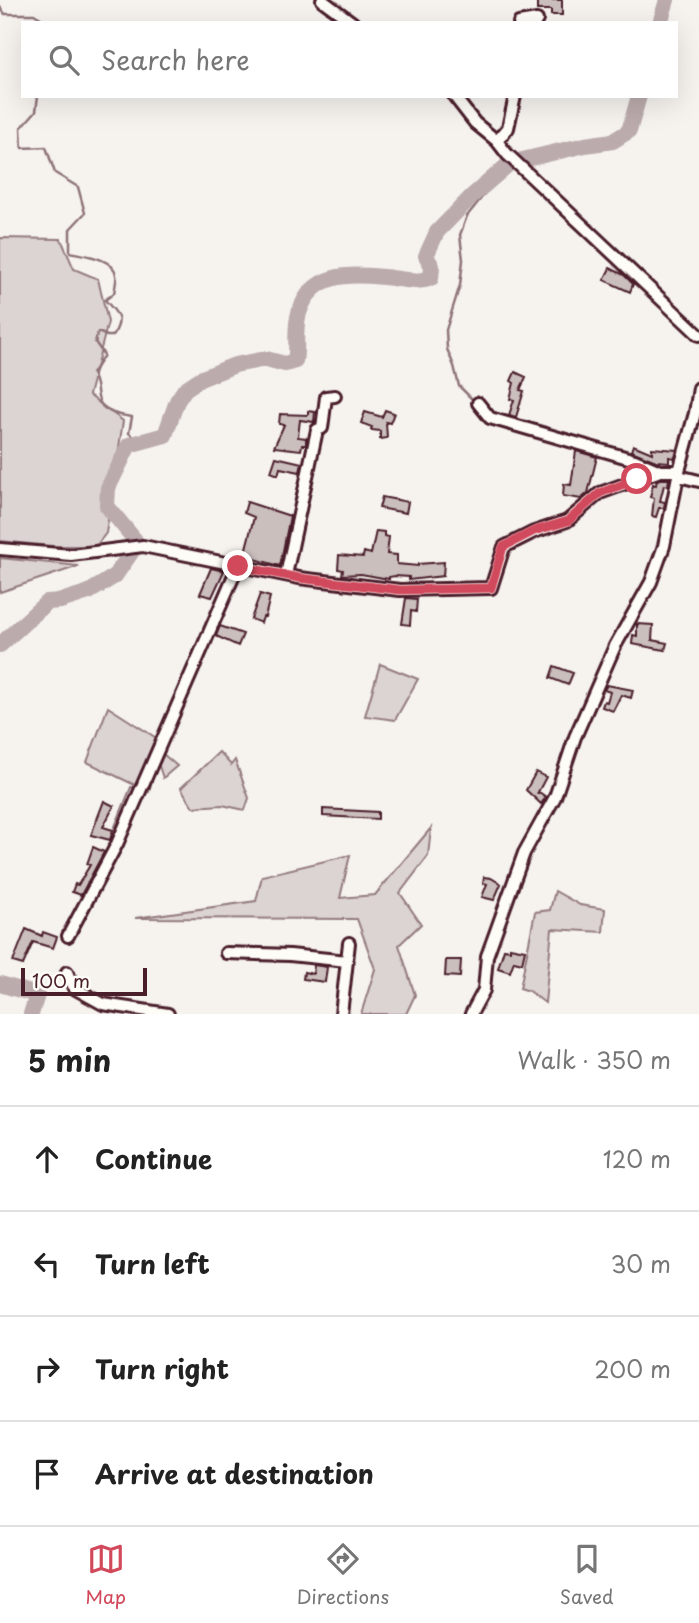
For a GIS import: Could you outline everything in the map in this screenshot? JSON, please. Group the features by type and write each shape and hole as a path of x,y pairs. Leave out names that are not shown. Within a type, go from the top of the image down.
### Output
{"street":[{"path":"322,0 350,21"},
{"path":"456,98 475,123 699,335"},
{"path":"497,141 508,128 515,98"},
{"path":"471,1014 484,990 487,956 524,853 555,797 575,737 615,646 652,582 664,546 679,473 697,414 699,388"},
{"path":"286,575 317,430 322,428 326,397 335,396"},
{"path":"478,403 490,418 699,481"},
{"path":"0,549 71,555 143,546 286,575 400,590 491,588 503,547 534,531 568,521 600,493 660,471"},
{"path":"68,936 117,844 238,566"},
{"path":"341,1014 349,943"},
{"path":"226,953 290,955 347,961"},
{"path":"67,972 74,988 103,1004 164,1014"}],"shaded area":[{"path":"0,238 61,239 74,269 98,279 108,322 89,395 123,421 106,533 96,546 52,546 0,541"},
{"path":"0,558 79,566 0,592"},
{"path":"380,664 418,679 395,720 365,716"},
{"path":"108,707 161,741 158,758 163,754 177,766 163,778 157,760 149,792 146,791 123,836 114,829 131,787 141,788 87,762"},
{"path":"219,752 231,765 235,760 249,798 245,810 222,805 193,807 181,788"},
{"path":"431,828 428,856 400,893 421,924 399,945 415,995 406,1014 361,1014 375,969 357,919 135,918 256,901 262,876 350,855 340,898 375,895"},
{"path":"555,891 580,905 605,909 603,932 552,929 545,1003 520,988 535,912 550,910"}],"building":[{"path":"537,0 562,0 562,15 551,15 551,10 537,10"},
{"path":"610,268 624,275 633,284 630,292 604,280"},
{"path":"515,372 526,377 520,390 524,391 516,417 509,415 514,400 510,399 514,383 511,381"},
{"path":"385,410 394,413 390,423 386,422 387,438 380,439 380,431 371,430 372,427 361,423 365,412 382,417"},
{"path":"308,411 315,412 314,422 300,420 298,437 306,438 306,445 302,445 301,450 274,447 284,425 279,424 280,414 308,415"},
{"path":"633,445 652,453 652,448 677,450 675,458 669,457 669,462 656,461 631,451"},
{"path":"576,451 597,457 588,493 581,499 563,496 564,484 571,485"},
{"path":"276,457 302,463 300,472 280,468 278,475 271,472"},
{"path":"669,479 668,486 664,485 660,501 665,502 664,508 659,508 656,517 652,516 654,498 650,497 653,484 656,485 657,480"},
{"path":"382,497 408,502 406,513 379,508"},
{"path":"247,502 290,516 280,566 244,556 254,517 244,513"},
{"path":"376,531 384,532 384,536 389,537 387,554 397,555 397,564 418,566 444,562 443,576 409,580 409,577 395,576 389,579 361,574 342,575 343,570 338,569 339,555 363,557 364,552 371,554"},
{"path":"211,568 224,571 212,597 200,594"},
{"path":"260,594 270,597 261,623 251,619"},
{"path":"406,598 417,599 416,612 411,611 410,625 402,624"},
{"path":"637,624 653,625 652,640 667,643 665,650 632,644 633,635 637,636"},
{"path":"220,626 243,634 238,646 216,636"},
{"path":"554,666 573,673 568,685 550,678"},
{"path":"607,685 633,690 631,698 621,695 613,711 602,707 610,692 604,690"},
{"path":"536,772 546,777 537,794 539,792 546,797 541,804 526,790"},
{"path":"104,801 114,806 103,827 113,830 110,840 91,835"},
{"path":"323,809 378,812 378,819 323,816"},
{"path":"93,847 104,852 81,895 72,892 90,865 87,864"},
{"path":"484,877 501,884 494,900 482,897 487,884 483,883"},
{"path":"26,929 42,936 43,932 57,937 53,948 33,942 23,965 13,962"},
{"path":"510,947 525,950 522,963 514,961 510,972 498,968 504,949 510,950"},
{"path":"446,960 461,960 460,977 445,976"},
{"path":"314,965 327,967 325,982 303,979 304,972 313,974"}],"waterway":[{"path":"661,21 667,0"},
{"path":"0,7 5,14 34,14 46,21"},
{"path":"38,98 36,111 21,128 22,148 46,147 55,173 78,187 85,213 70,229 70,252 97,258 114,269 114,293 105,300 119,320 113,336 98,332 95,342 104,355 92,374 103,407 111,412 132,417 129,433 138,441"},
{"path":"0,645 47,602 61,601 89,592 115,576 135,547 135,540 107,506 108,488 129,445 165,435 177,401 185,389 200,379 235,365 266,359 285,364 295,361 299,313 313,290 332,278 357,276 413,281 431,278 432,266 426,256 437,232 472,196 510,163 613,141 629,131 638,98"},
{"path":"475,402 459,386 447,349 446,330 460,285 463,260 460,235 467,216 483,196 488,183"},
{"path":"0,984 37,995 31,1014"}],"route":[{"path":"238,566 299,578 400,590 491,588 503,547 534,531 568,521 600,493 637,479"}]}
